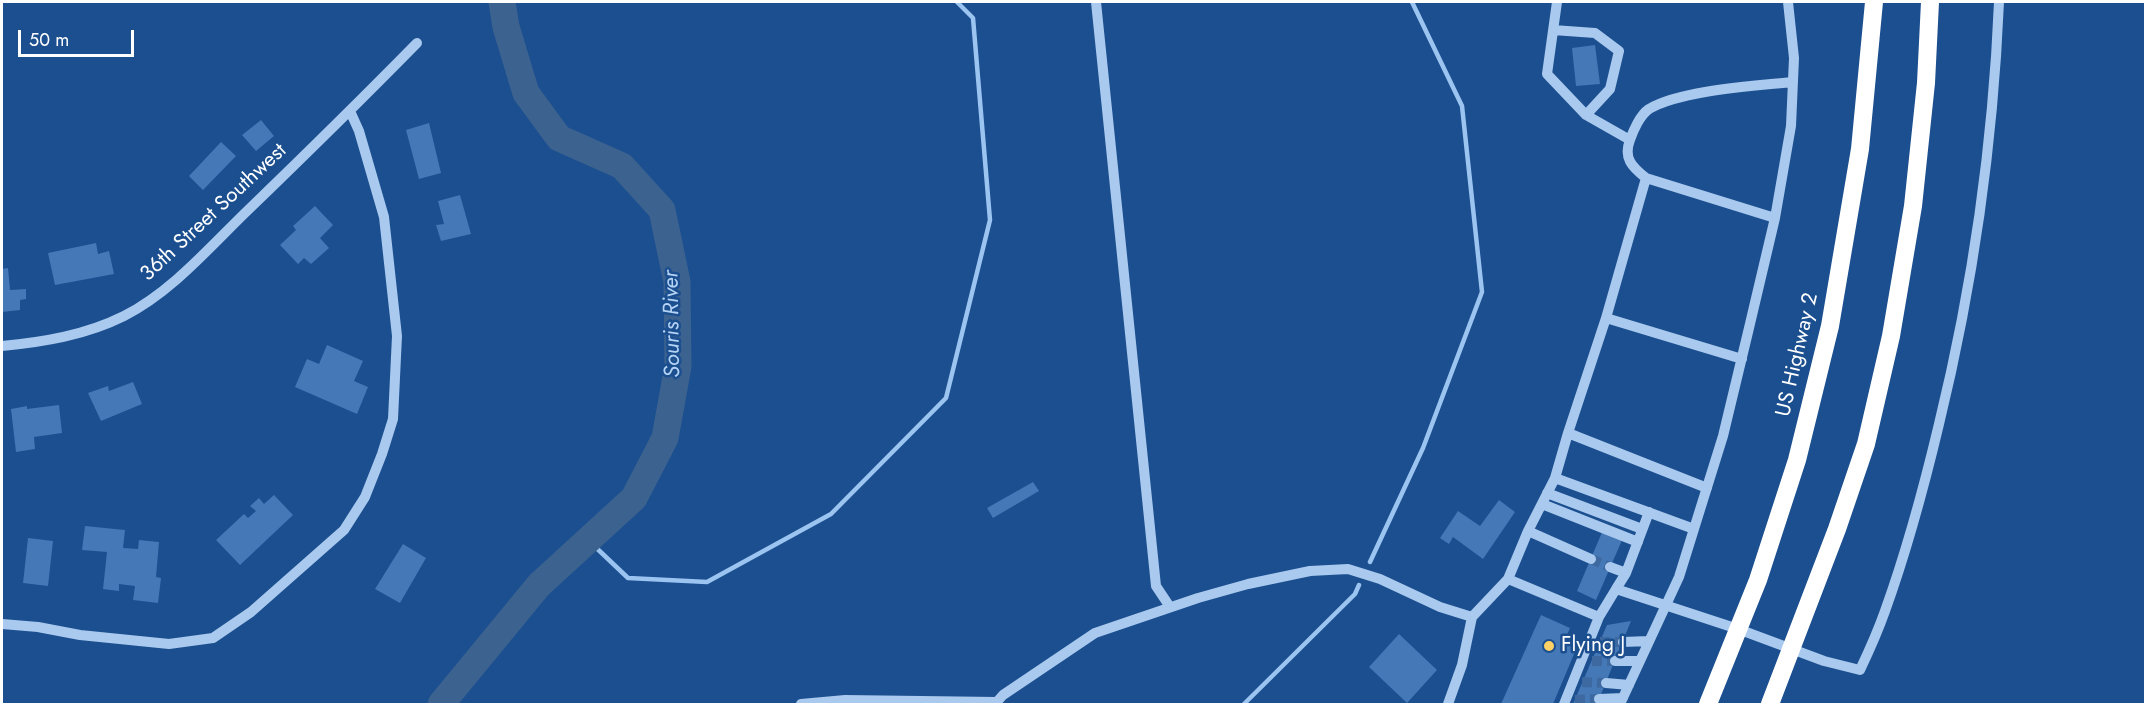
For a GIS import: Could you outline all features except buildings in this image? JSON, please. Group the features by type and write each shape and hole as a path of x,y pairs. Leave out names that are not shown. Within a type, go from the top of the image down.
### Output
{"highway":[{"name":"US Highway 2","path":"1708,705 1769,547 1797,460 1830,326 1860,149 1874,2"},
{"path":"1922,2 1926,83"},
{"path":"1770,705 1866,444 1891,336 1913,206 1926,83 1930,2"}],"street":[{"path":"1096,2 1156,586 1170,607"},
{"path":"1557,2 1547,74 1586,115 1630,140"},
{"path":"1599,699 1622,701 1679,577 1723,436 1775,218 1791,126 1794,58 1788,2"},
{"path":"1616,590 1738,629 1824,661 1860,670 1885,613 1908,543 1952,371 1971,273 1996,75 2000,2"},
{"path":"1553,30 1595,33 1619,51 1610,89 1586,115"},
{"name":"36th Street Southwest","path":"2,346 38,342 81,333 125,315 164,291 417,43"},
{"path":"1775,218 1646,178 1632,167 1626,150 1634,130 1647,110 1676,99 1729,88 1793,82"},
{"path":"2,624 170,644 213,638 251,612 344,530 365,496 393,420 397,336 384,216 359,131 350,111"},
{"path":"1448,705 1462,665 1472,617 1508,579 1528,531 1555,478 1606,318 1646,178"},
{"path":"1606,318 1742,359"},
{"path":"1568,434 1707,488"},
{"path":"1555,478 1694,529"},
{"path":"1547,493 1642,529"},
{"path":"1542,504 1638,542"},
{"path":"1568,701 1594,642 1599,617 1626,573 1649,512"},
{"path":"1528,531 1591,559"},
{"path":"1610,567 1626,573"},
{"path":"801,705 845,700 996,703 1043,667 1095,633 1170,607 1248,584 1310,570 1348,569 1380,579 1440,607 1472,617"},
{"path":"1508,579 1599,617"},
{"path":"1623,642 1649,641"},
{"path":"1615,661 1640,661"},
{"path":"1606,683 1629,685"}],"waterway":[{"name":"Souris River","path":"441,704 539,585 634,498 665,438 678,366 677,282 662,210 622,166 559,138 526,93 506,27 502,2"},
{"path":"588,540 628,578 707,582 831,514 946,398 990,220 973,18 957,2"},
{"path":"1370,562 1423,448 1482,292 1462,106 1412,2"},
{"path":"1244,704 1355,594 1359,585"}],"tunnel":[{"path":"1591,559 1610,567"},
{"path":"1600,642 1623,642"},
{"path":"1592,661 1615,661"},
{"path":"1582,682 1606,683"},
{"path":"1575,700 1599,699"}],"place":[{"name":"Flying J","path":"1549,646"}]}
